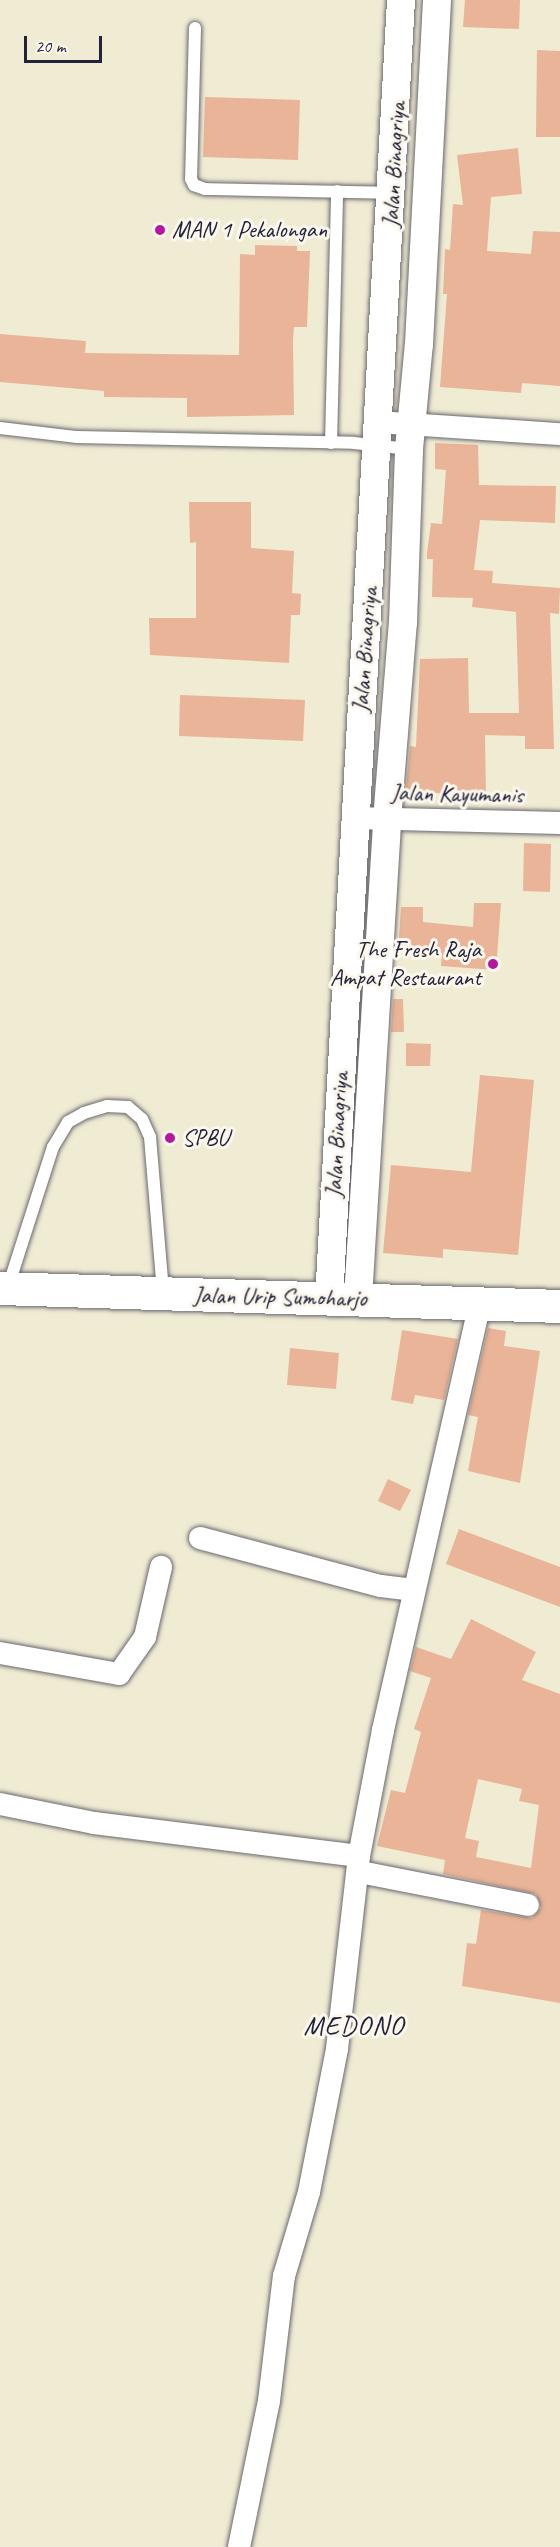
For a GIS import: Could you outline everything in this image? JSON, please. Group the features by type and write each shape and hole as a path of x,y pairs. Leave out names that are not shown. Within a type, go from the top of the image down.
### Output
{"main road":[{"name":"Jalan Urip Sumoharjo","path":"4,1288 560,1306"}],"street":[{"name":"Jalan Binagriya","path":"343,1299 347,956 367,618 369,439 383,192 401,0"},
{"name":"Jalan Binagriya","path":"343,1299 379,958 387,820 403,623 411,436 437,0"},
{"path":"369,439 411,436 560,434"},
{"path":"367,618 403,623"},
{"name":"Jalan Kayumanis","path":"354,818 560,823"},
{"path":"347,956 379,958"},
{"path":"239,2547 270,2401 284,2276 309,2192 337,2049 360,1864 412,1590 431,1530 480,1303"},
{"path":"200,1538 381,1586 412,1590"},
{"path":"0,1653 119,1674 145,1637 161,1567"},
{"path":"0,1804 94,1823 360,1864 528,1905"}],"lane":[{"path":"195,28 191,179 194,185 205,189 383,192"},
{"path":"331,442 337,191"},
{"path":"0,428 77,438 331,442 369,439"},
{"path":"4,1288 53,1147 68,1122 84,1113 107,1106 128,1107 142,1119 150,1137 163,1293"}],"building":[{"path":"465,0 520,0 519,29 463,27"},
{"path":"537,50 560,51 560,137 536,137"},
{"path":"205,97 300,100 298,160 203,157"},
{"path":"518,148 522,194 491,197 487,251 531,254 533,231 560,232 560,386 522,383 521,393 440,387 447,294 443,294 445,249 450,250 453,204 463,205 457,155"},
{"path":"255,245 297,246 297,251 310,251 307,327 294,327 294,415 187,417 187,398 104,397 104,391 0,382 0,334 86,341 85,353 239,355 240,254 255,255"},
{"path":"435,443 478,445 479,485 556,486 555,523 480,520 474,570 493,571 492,583 560,588 559,614 550,613 554,749 525,749 525,736 485,735 486,798 444,799 444,794 406,789 410,746 416,747 420,659 468,658 469,713 519,713 516,612 472,607 473,598 432,597 433,559 427,559 427,553 431,523 442,524 446,470 435,469"},
{"path":"189,502 251,502 251,548 294,551 292,593 301,594 300,615 291,615 289,663 150,655 149,618 196,618 196,542 190,543"},
{"path":"180,695 305,700 303,741 179,736"},
{"path":"524,843 551,844 550,892 523,891"},
{"path":"474,903 501,903 496,970 441,966 442,954 398,952 401,907 423,907 423,922 473,927"},
{"path":"393,999 403,999 404,1032 391,1032"},
{"path":"406,1043 431,1044 430,1066 406,1066"},
{"path":"480,1075 534,1080 518,1255 443,1249 443,1258 383,1253 391,1165 471,1172"},
{"path":"488,1328 506,1331 504,1346 540,1351 520,1483 468,1471 478,1417 468,1415"},
{"path":"402,1330 458,1339 444,1400 415,1395 413,1404 391,1400"},
{"path":"290,1348 339,1353 336,1389 287,1385"},
{"path":"388,1479 411,1490 400,1511 378,1501"},
{"path":"459,1529 560,1567 560,1607 446,1564"},
{"path":"471,1619 536,1652 522,1680 560,1694 560,2003 462,1986 467,1943 476,1944 481,1910 532,1918 541,1908 536,1894 443,1874 445,1860 377,1846 391,1790 405,1793 421,1732 414,1729 431,1678 410,1671 416,1647 451,1659","holes":["478,1779 522,1789 519,1801 539,1805 531,1868 476,1857 479,1841 465,1838"]}],"place":[{"name":"MAN 1 Pekalongan","path":"160,230"},
{"name":"The Fresh Raja Ampat Restaurant","path":"493,964"},
{"name":"SPBU","path":"170,1138"}],"district":[{"name":"MEDONO","path":"354,2026"}]}
